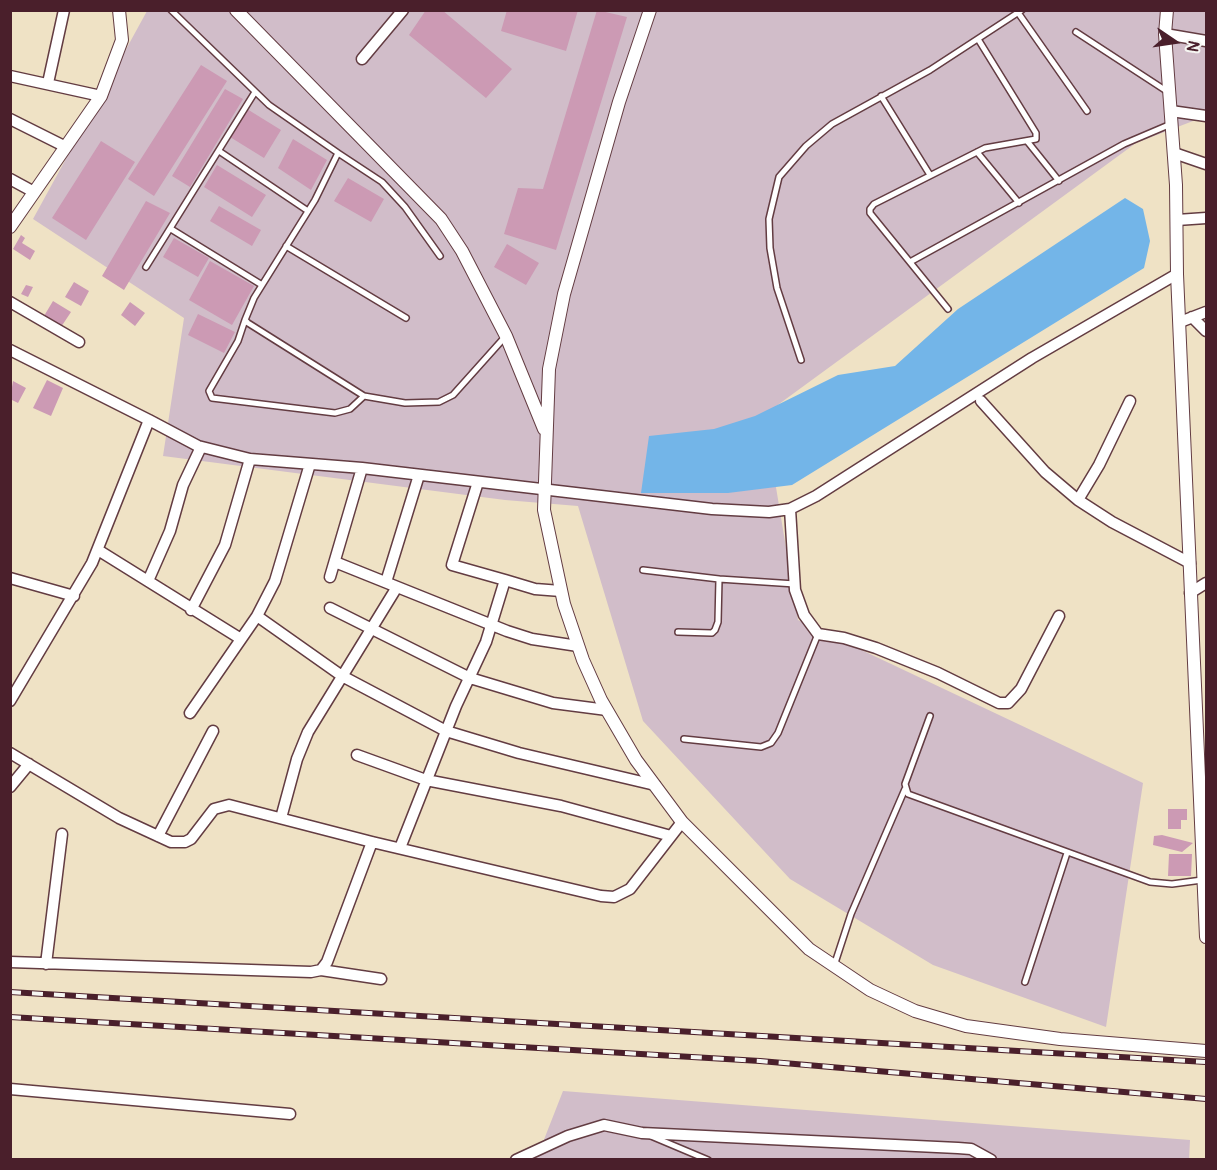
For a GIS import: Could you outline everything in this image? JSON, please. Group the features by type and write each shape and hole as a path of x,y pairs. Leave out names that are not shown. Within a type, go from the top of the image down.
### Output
{"street":[{"path":"48,83 64,10"},
{"path":"10,227 64,146 101,96 122,40 119,10"},
{"path":"236,10 441,219 462,250 506,336 546,435"},
{"path":"362,59 403,10"},
{"path":"650,10 619,102 564,294 549,369 544,510 561,591 578,646 607,710 636,760 682,822 809,950 870,990 915,1011 966,1026 1060,1039 1206,1051"},
{"path":"1167,10 1166,34 1177,220 1177,274 1206,937"},
{"path":"1166,34 1206,41"},
{"path":"10,76 101,96"},
{"path":"1171,117 1206,117"},
{"path":"10,119 64,146"},
{"path":"1174,153 1206,164"},
{"path":"10,179 34,192"},
{"path":"1177,220 1206,218"},
{"path":"10,350 201,447 250,459 362,468 544,491 745,512 790,509 816,496 1032,358 1177,274"},
{"path":"10,302 79,342"},
{"path":"1180,322 1206,312"},
{"path":"1192,317 1206,331"},
{"path":"981,401 1045,472 1078,500 1112,522 1190,563"},
{"path":"1078,500 1099,465 1130,401"},
{"path":"10,701 74,596 98,550 150,420"},
{"path":"147,581 170,531 183,485 201,447"},
{"path":"191,610 229,534 250,459"},
{"path":"190,713 257,616 283,560 310,464"},
{"path":"330,578 362,468"},
{"path":"386,582 419,475"},
{"path":"478,483 452,565 535,589 561,591"},
{"path":"790,509 795,584 804,615 818,634 844,638 876,648 938,673 999,703 1008,704 1021,689 1059,616"},
{"path":"98,550 191,610 242,639"},
{"path":"335,562 532,639 578,646"},
{"path":"10,578 74,596"},
{"path":"400,848 446,731 492,625 505,580"},
{"path":"1190,593 1206,583"},
{"path":"281,818 303,743 398,587"},
{"path":"330,608 470,678 553,703 607,710"},
{"path":"257,616 342,676 446,731 519,753 655,785"},
{"path":"158,836 213,731"},
{"path":"10,753 119,818 171,842 185,843 196,833 214,809 221,806 244,808 372,842 614,897 630,889 682,822"},
{"path":"357,755 426,780 561,806 670,836"},
{"path":"10,787 29,764"},
{"path":"45,964 62,834"},
{"path":"321,970 327,962 372,842"},
{"path":"10,963 129,964 311,972 321,970 381,979"},
{"path":"10,1089 290,1114"},
{"path":"516,1160 597,1126 642,1133 971,1149 991,1160"}],"lane":[{"path":"171,10 269,105 382,182 405,207 440,256"},
{"path":"801,360 777,288 770,248 769,219 779,177 806,146 832,124 1021,12 1087,111"},
{"path":"1076,32 1169,93"},
{"path":"948,309 870,213 870,209 874,204 976,152 998,144 1036,139 1036,133 978,39"},
{"path":"146,267 255,92"},
{"path":"881,96 930,175"},
{"path":"910,262 1171,117"},
{"path":"1027,141 1059,181"},
{"path":"219,151 308,212"},
{"path":"976,152 1019,203"},
{"path":"338,153 308,212 262,285 245,320 238,341 209,391 212,398 335,413 350,409 364,396"},
{"path":"171,229 262,285"},
{"path":"286,246 406,318"},
{"path":"245,320 364,396 405,403 439,402 463,386 506,336"},
{"path":"643,570 719,579 795,584"},
{"path":"678,632 712,633 715,630 718,622 719,579"},
{"path":"684,739 760,747 771,743 818,634"},
{"path":"834,967 850,914 905,789 930,716"},
{"path":"905,789 914,798 1150,882 1172,884 1205,873"},
{"path":"1025,982 1068,852"},
{"path":"642,1133 708,1160"}],"shaded area":[{"path":"147,11 1206,11 1206,116 1136,143 764,415 798,620 1143,783 1106,1027 933,965 790,879 643,721 578,506 505,500 163,456 184,318 33,219"},
{"path":"563,1091 1190,1140 1189,1160 536,1160"}],"water":[{"path":"1125,198 1143,209 1150,241 1144,268 792,485 728,493 641,493 649,436 714,429 755,416 838,375 895,366 958,309"}],"building":[{"path":"426,10 442,10 512,69 486,98 409,35"},
{"path":"507,10 578,10 566,51 501,31"},
{"path":"597,10 627,17 556,250 504,234 518,188 543,189"},
{"path":"201,65 227,81 154,196 128,179"},
{"path":"225,89 243,99 190,187 172,176"},
{"path":"247,109 281,130 264,158 230,137"},
{"path":"293,139 327,160 311,190 278,168"},
{"path":"101,141 135,162 86,240 52,218"},
{"path":"217,165 266,195 252,217 204,187"},
{"path":"348,178 384,199 371,222 334,201"},
{"path":"146,201 170,213 124,290 102,276"},
{"path":"219,206 261,230 252,246 210,221"},
{"path":"21,235 25,238 22,243 35,251 30,260 13,249"},
{"path":"174,238 209,258 198,277 163,257"},
{"path":"507,244 539,263 526,285 494,267"},
{"path":"210,261 254,286 232,325 189,300"},
{"path":"74,282 89,291 81,306 65,297"},
{"path":"26,285 33,287 28,297 21,294"},
{"path":"53,301 71,312 61,327 44,316"},
{"path":"130,302 145,313 135,326 121,315"},
{"path":"198,314 235,332 224,353 188,335"},
{"path":"47,380 63,388 51,416 33,408"},
{"path":"13,381 26,388 18,403 10,399"},
{"path":"1168,809 1187,809 1187,820 1181,820 1181,829 1168,829"},
{"path":"1162,835 1193,843 1182,852 1153,845 1154,836"},
{"path":"1169,854 1192,854 1191,876 1168,876"}],"railway":[{"path":"10,992 1206,1062"},
{"path":"10,1017 760,1061 1206,1099"}]}
